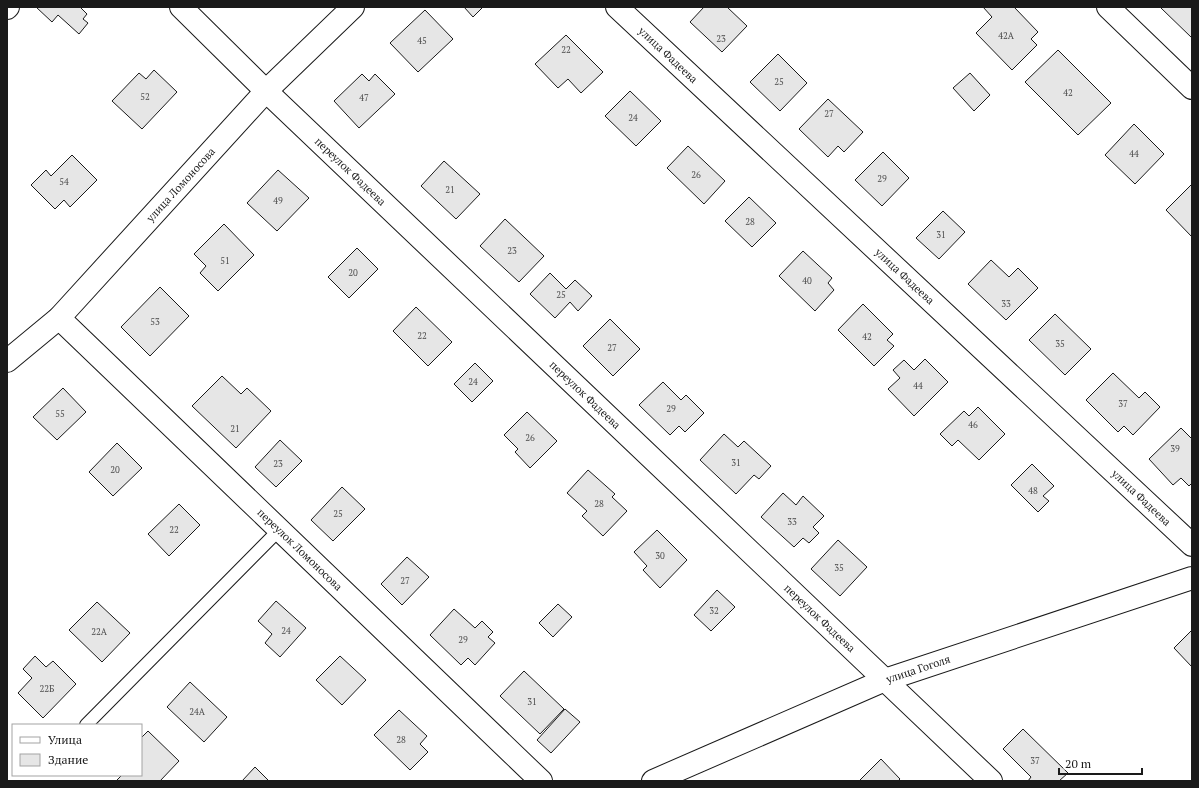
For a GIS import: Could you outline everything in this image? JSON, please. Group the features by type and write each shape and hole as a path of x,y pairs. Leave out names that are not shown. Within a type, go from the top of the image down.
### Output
{"street":[{"name":"переулок Фадеева","path":"181,7 266,91 991,781"},
{"name":"улица Ломоносова","path":"7,361 59,318 266,91 353,7"},
{"name":"улица Фадеева","path":"617,7 1192,545"},
{"path":"1108,7 1192,88"},
{"name":"переулок Ломоносова","path":"59,318 540,781"},
{"name":"улица Гоголя","path":"653,781 885,680 1192,578"}],"lane":[{"path":"87,724 279,530"}],"building":[{"path":"36,7 82,7 81,8 87,14 83,19 88,23 79,34 58,15 52,22"},
{"path":"464,7 483,7 473,17"},
{"path":"704,7 727,7 747,26 722,52 690,22"},
{"path":"983,7 1014,7 1038,32 1031,39 1037,45 1012,70 976,33 992,17"},
{"path":"1192,7 1192,38 1161,8"},
{"path":"425,10 453,39 418,72 390,43"},
{"path":"566,35 603,72 581,93 568,79 558,88 535,64"},
{"path":"1058,50 1111,103 1078,135 1025,82"},
{"path":"778,54 807,83 780,111 750,82"},
{"path":"154,70 177,92 142,129 112,101 139,73 146,79"},
{"path":"970,73 990,95 974,111 953,88"},
{"path":"362,74 369,81 375,74 395,94 359,128 334,101"},
{"path":"630,91 661,121 636,146 605,116"},
{"path":"828,99 863,132 844,152 838,146 828,157 799,129"},
{"path":"1134,124 1164,154 1135,184 1105,155"},
{"path":"688,146 725,181 704,204 667,168"},
{"path":"883,152 909,178 882,206 855,180"},
{"path":"72,155 97,180 70,207 64,200 55,209 31,185 46,170 51,176"},
{"path":"444,161 480,194 456,219 421,186"},
{"path":"278,170 309,198 277,231 247,203"},
{"path":"1192,184 1192,237 1166,210"},
{"path":"749,197 776,223 752,247 725,221"},
{"path":"943,211 965,232 939,259 916,238"},
{"path":"505,219 544,256 519,282 480,246"},
{"path":"224,224 254,255 218,291 200,273 206,266 194,254"},
{"path":"357,248 378,269 349,298 328,277"},
{"path":"803,251 832,278 828,283 834,290 815,311 779,276"},
{"path":"991,260 1009,277 1018,268 1038,288 1006,320 968,284"},
{"path":"550,273 566,289 575,280 592,296 578,311 570,302 555,318 530,294"},
{"path":"160,287 189,316 150,356 121,327"},
{"path":"863,304 893,334 887,340 894,346 874,366 838,330"},
{"path":"416,307 452,342 428,366 393,331"},
{"path":"1055,314 1091,349 1065,375 1029,340"},
{"path":"610,319 640,349 613,376 583,346"},
{"path":"925,359 948,382 914,416 888,389 900,378 893,370 904,360 914,370"},
{"path":"475,363 493,381 472,402 454,384"},
{"path":"1113,373 1139,398 1145,392 1160,407 1133,435 1124,426 1118,432 1086,400"},
{"path":"222,376 241,394 247,388 271,411 236,448 192,406"},
{"path":"663,382 681,400 686,395 704,413 685,432 679,426 670,435 639,405"},
{"path":"63,388 86,412 57,440 33,417"},
{"path":"978,407 1005,434 979,460 958,440 952,446 940,434 964,411 969,416"},
{"path":"527,412 557,441 530,468 515,452 518,449 504,435"},
{"path":"1181,428 1192,439 1192,483 1189,486 1181,478 1173,485 1149,459"},
{"path":"724,434 738,447 744,441 771,466 759,479 754,475 736,494 700,460"},
{"path":"280,440 302,461 276,487 255,467"},
{"path":"117,443 142,468 113,496 89,472"},
{"path":"1032,464 1054,486 1043,496 1049,501 1038,512 1011,485"},
{"path":"588,470 615,494 612,497 627,511 603,536 582,516 587,511 567,493"},
{"path":"342,487 365,509 333,541 311,520"},
{"path":"783,493 796,505 803,496 824,516 813,527 819,533 809,543 803,538 794,547 761,517"},
{"path":"179,504 200,525 169,556 148,534"},
{"path":"657,530 687,560 660,588 643,570 647,566 634,552"},
{"path":"838,540 867,567 840,596 811,569"},
{"path":"407,557 429,577 402,605 381,584"},
{"path":"717,590 735,607 711,631 694,615"},
{"path":"276,601 306,628 280,657 265,643 272,634 258,621"},
{"path":"97,602 130,633 102,662 69,630"},
{"path":"558,604 572,617 553,637 539,623"},
{"path":"454,609 475,628 482,621 493,632 488,637 495,643 475,665 468,658 461,665 430,635"},
{"path":"1192,630 1192,667 1174,648"},
{"path":"35,656 46,667 53,661 76,684 43,718 18,693 32,678 23,669"},
{"path":"340,656 366,680 342,705 316,680"},
{"path":"524,671 564,709 540,734 500,696"},
{"path":"190,682 227,717 204,742 167,707"},
{"path":"565,709 580,722 551,753 537,740"},
{"path":"399,710 427,736 420,744 428,752 410,770 374,735"},
{"path":"1023,729 1068,773 1059,781 1028,781 1031,777 1003,749"},
{"path":"148,731 179,761 160,781 116,781 121,776 142,776 142,737"},
{"path":"881,759 900,779 898,781 859,781"},
{"path":"255,767 269,781 242,781"}]}
